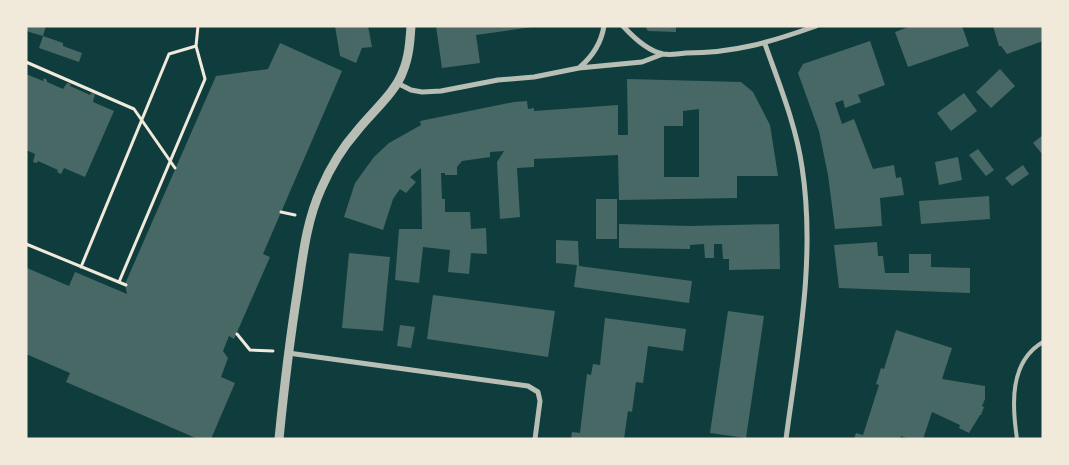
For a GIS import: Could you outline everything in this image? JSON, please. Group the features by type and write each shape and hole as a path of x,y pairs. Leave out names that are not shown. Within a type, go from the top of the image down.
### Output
{"street":[{"path":"279,439 288,353 305,240 321,189 337,158 355,132 397,83 403,72 409,50 411,26"},
{"path":"579,68 596,50 602,37 604,26"},
{"path":"622,26 642,44 663,54"},
{"path":"397,83 411,90 422,92 442,91 498,80 534,77 579,68 642,62 663,54 704,53 741,49 765,44 816,26"},
{"path":"765,44 795,132 802,167 807,210 806,287 786,439"},
{"path":"288,353 528,386 538,392 540,401 535,439"}],"lane":[{"path":"1017,439 1013,413 1016,375 1033,348 1043,342"}],"path":[{"path":"119,282 204,79 196,46 198,26"},
{"path":"81,267 169,54 196,46"},
{"path":"26,62 134,108 176,168"},
{"path":"26,244 126,285"},
{"path":"237,334 250,350 288,353"}],"building":[{"path":"26,26 46,26 43,36 26,31"},
{"path":"335,26 368,26 372,47 362,48 356,63 340,56"},
{"path":"436,26 532,27 476,35 480,63 442,68"},
{"path":"645,26 676,26 676,32 648,31"},
{"path":"911,26 962,26 969,46 908,67 895,32"},
{"path":"993,26 1043,26 1043,41 1007,54 999,46"},
{"path":"43,36 63,43 63,46 82,53 79,62 39,48"},
{"path":"870,41 885,85 858,95 861,102 845,108 843,100 835,103 842,124 854,119 873,169 894,165 896,178 901,177 904,195 880,198 882,226 835,229 828,175 819,131 798,73 803,64"},
{"path":"280,43 342,71 263,254 270,257 234,339 229,336 223,351 228,358 221,377 235,383 211,439 198,439 66,382 70,373 26,354 26,270 27,268 69,286 75,272 127,294 125,284 216,76 268,69"},
{"path":"1000,69 1015,86 991,108 976,92"},
{"path":"26,74 43,81 44,78 47,82 63,89 67,83 90,95 91,93 95,94 93,102 114,111 85,177 64,168 61,174 57,172 58,170 38,161 37,163 33,162 35,154 26,150"},
{"path":"627,79 741,82 753,92 770,125 778,176 737,176 737,198 619,200 618,155 534,159 534,167 517,168 520,217 500,219 497,162 504,151 490,152 490,157 462,161 457,167 457,175 441,173 442,199 445,199 445,212 470,212 471,229 486,228 487,254 471,253 469,274 448,272 450,250 423,247 419,283 395,280 399,229 422,229 421,168 410,177 416,182 406,193 400,189 393,199 383,230 344,217 355,183 374,157 389,143 421,125 420,121 514,102 527,101 528,109 534,108 534,111 618,105 618,135 628,135","holes":["699,109 699,177 664,177 664,126 683,126 683,111"]},
{"path":"964,93 977,111 951,131 937,113"},
{"path":"1043,135 1043,155 1033,143"},
{"path":"978,149 994,170 986,176 969,155"},
{"path":"958,157 962,180 939,185 935,162"},
{"path":"1023,165 1029,174 1012,186 1005,178"},
{"path":"989,196 990,219 921,224 919,201"},
{"path":"596,199 617,199 617,239 596,239"},
{"path":"619,224 689,226 779,224 780,269 729,270 729,259 723,259 722,244 714,244 714,258 705,258 704,244 690,245 690,249 619,248"},
{"path":"556,240 578,241 579,266 692,281 689,303 574,287 577,265 556,263"},
{"path":"877,242 878,256 883,256 885,273 909,273 909,254 931,254 931,267 970,268 970,293 839,288 834,245"},
{"path":"349,253 390,257 383,331 342,328"},
{"path":"433,295 555,311 548,357 427,339"},
{"path":"728,311 764,316 746,438 710,433"},
{"path":"605,318 686,329 683,351 648,346 643,383 636,382 632,412 628,411 624,439 571,439 572,432 580,433 587,374 591,375 593,364 600,365"},
{"path":"400,325 415,327 411,348 397,346"},
{"path":"896,330 952,348 942,379 985,386 985,399 982,406 984,407 969,433 959,428 960,425 932,412 923,439 910,439 901,436 900,439 854,439 856,433 863,435 879,385 876,384 881,368 884,369"}]}
